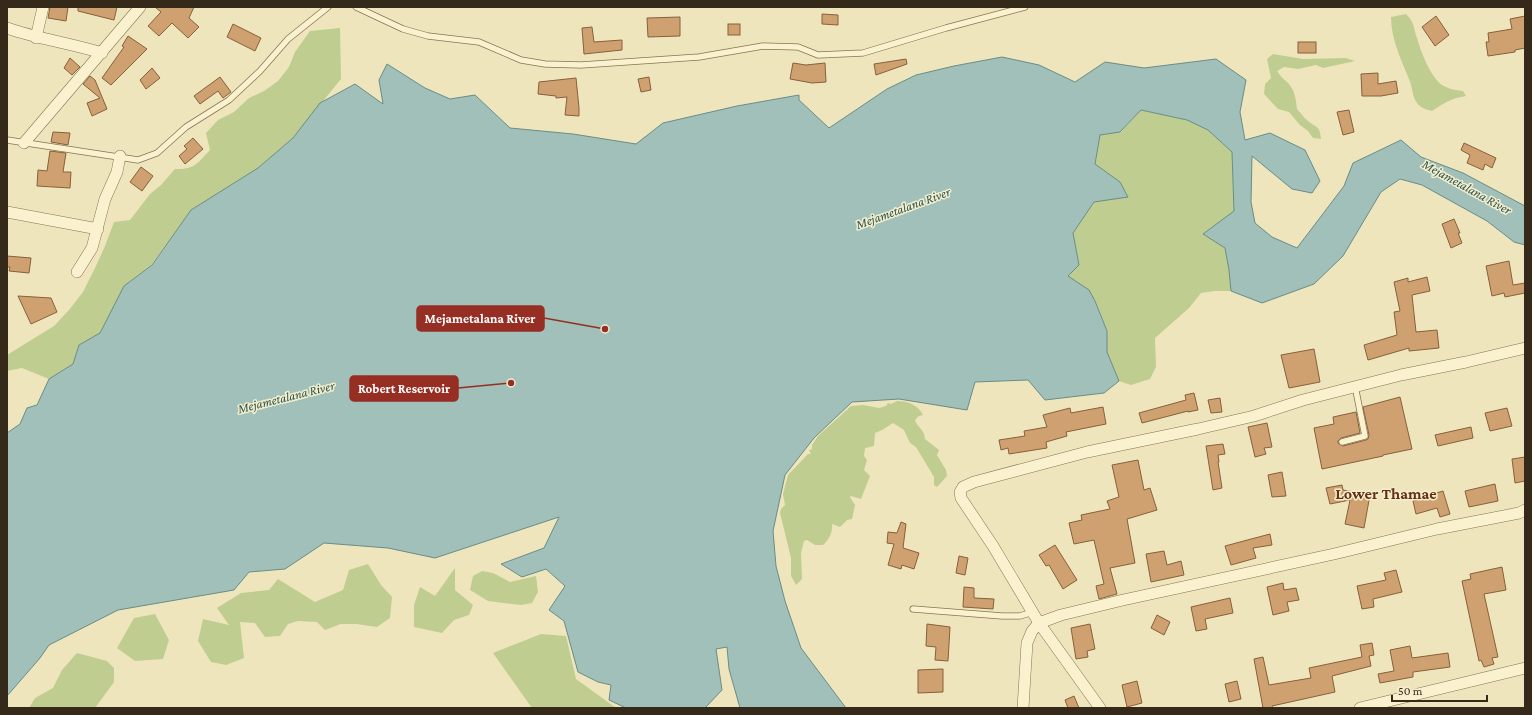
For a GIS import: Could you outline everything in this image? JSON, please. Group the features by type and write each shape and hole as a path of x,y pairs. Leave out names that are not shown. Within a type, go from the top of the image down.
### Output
{"street":[{"path":"36,38 43,7"},
{"path":"24,143 140,7"},
{"path":"7,28 36,38 78,46 102,53"},
{"path":"77,272 92,248 105,199 117,172 120,156"},
{"path":"7,212 98,229"},
{"path":"1100,708 1039,623 993,546 961,498 960,492 963,487 974,482 1087,452 1254,416 1303,400 1355,386 1525,348"},
{"path":"1023,708 1027,644 1032,631 1039,623 1061,615 1124,600 1334,554 1437,529 1519,513 1525,510"},
{"path":"1360,708 1525,668"}],"lane":[{"path":"7,140 120,156 138,160 157,153 186,126 229,100 260,71 288,39 328,7"},
{"path":"356,7 403,29 428,36 479,42 521,60 545,64 581,64 700,57 763,46 798,47 818,55 863,53 946,28 1024,7"},
{"path":"1342,442 1365,436 1355,386"},
{"path":"913,609 1008,616 1020,616 1032,612"}],"green space":[{"path":"1406,14 1412,23 1424,57 1434,76 1442,85 1463,91 1466,96 1448,101 1432,111 1422,108 1418,104 1414,98 1397,49 1391,25 1391,17"},
{"path":"340,28 341,79 293,138 258,168 191,210 151,265 124,286 100,333 79,345 73,364 49,379 22,368 7,371 7,355 54,326 83,292 105,246 114,222 130,220 150,194 161,185 175,169 191,167 199,162 210,150 206,133 218,120 234,112 249,98 264,91 278,81 289,67 295,52 310,31"},
{"path":"1273,54 1303,59 1346,58 1355,61 1323,68 1316,65 1298,69 1284,67 1277,71 1293,90 1297,109 1307,120 1318,128 1321,139 1313,138 1289,112 1278,109 1264,94 1265,84 1271,78 1267,59"},
{"path":"1141,110 1187,120 1208,130 1232,152 1234,212 1225,248 1231,291 1201,293 1189,308 1155,338 1156,367 1150,379 1131,385 1119,381 1107,352 1107,331 1095,300 1068,276 1079,265 1073,233 1094,202 1128,196 1120,182 1095,164 1100,135 1121,132"},
{"path":"897,401 912,404 923,415 919,416 915,420 917,425 924,433 925,439 939,450 937,455 946,470 947,476 937,487 934,485 934,477 916,447 910,443 904,430 893,423 875,433 874,446 865,448 864,456 867,460 864,470 870,476 861,499 850,497 855,505 852,519 847,520 840,527 832,524 830,536 823,545 815,545 807,540 804,541 801,553 802,579 796,585 791,576 791,558 780,513 781,509 785,505 783,494 788,475 808,454 811,454 809,450 812,449 812,445 818,436 851,406 863,405 879,408 886,406 888,403 891,404"},
{"path":"368,564 381,585 392,597 390,618 377,627 356,624 341,624 325,630 317,622 298,621 288,624 280,636 265,637 255,623 240,622 244,658 226,665 211,662 198,641 203,619 229,625 217,608 241,593 269,590 278,579 315,602 343,590 349,570"},
{"path":"455,568 455,590 473,605 469,615 454,620 442,633 414,627 414,605 420,587 435,596"},
{"path":"482,571 493,573 510,582 536,576 538,592 532,603 521,605 488,601 470,590 473,576"},
{"path":"155,614 169,640 163,659 135,661 117,648 134,618"},
{"path":"541,634 566,636 576,679 616,708 532,708 493,653"},
{"path":"77,653 107,661 114,668 114,682 95,708 29,708 35,698 53,688 62,670"}],"water":[{"path":"1002,57 1039,65 1075,82 1105,62 1144,68 1216,59 1246,80 1240,112 1245,140 1270,133 1305,150 1320,181 1312,193 1292,189 1252,156 1251,202 1255,223 1272,237 1297,248 1344,186 1353,163 1401,140 1421,157 1463,173 1525,206 1525,245 1514,242 1487,221 1422,185 1400,179 1381,192 1343,256 1314,284 1262,303 1231,291 1225,248 1203,234 1234,211 1232,152 1208,130 1187,120 1141,110 1120,132 1100,135 1095,164 1120,182 1128,197 1094,202 1073,233 1079,265 1068,276 1089,290 1095,301 1107,331 1107,352 1119,381 1104,393 1045,400 1028,380 975,382 967,410 899,399 852,402 814,438 785,475 773,531 776,566 785,601 801,648 846,708 740,708 729,669 727,647 716,649 722,690 705,708 626,708 609,700 611,685 598,682 578,672 564,621 549,610 565,586 546,569 522,577 501,564 544,548 559,517 435,558 388,548 324,543 285,569 249,572 234,590 118,610 49,645 40,658 7,696 7,433 20,424 27,408 37,405 49,379 73,364 79,345 100,333 124,286 152,265 191,210 258,168 293,138 320,103 355,84 383,104 379,80 387,64 425,88 450,99 475,95 510,128 573,134 636,144 663,123 737,106 799,95 799,100 829,128 887,89 916,75"}],"building":[{"path":"50,7 68,7 66,21 48,18"},
{"path":"78,7 117,7 114,20 78,11"},
{"path":"155,7 194,7 189,18 199,27 188,38 172,23 159,36 148,26 161,12"},
{"path":"822,14 838,15 838,25 822,24"},
{"path":"1436,16 1449,35 1435,46 1422,27"},
{"path":"1525,16 1525,48 1515,50 1515,52 1488,56 1486,42 1489,42 1488,33 1512,29 1510,19"},
{"path":"680,17 680,36 648,37 647,18"},
{"path":"233,24 261,38 255,51 227,37"},
{"path":"728,24 740,24 740,35 728,35"},
{"path":"592,27 594,42 622,40 622,50 584,54 582,28"},
{"path":"128,36 147,49 111,85 102,78 124,47 122,46"},
{"path":"1298,42 1316,42 1316,53 1298,53"},
{"path":"70,58 80,67 72,75 64,68"},
{"path":"906,59 907,64 876,75 874,64"},
{"path":"793,63 806,65 825,63 826,82 812,83 790,79"},
{"path":"152,68 160,78 146,89 140,80"},
{"path":"1378,73 1378,84 1396,81 1398,93 1381,96 1362,96 1361,74"},
{"path":"90,76 95,80 107,109 92,116 87,103 100,98 83,84"},
{"path":"220,77 231,92 223,98 218,91 200,104 194,96"},
{"path":"649,77 651,90 641,92 638,79"},
{"path":"576,78 579,116 565,115 567,97 556,98 556,96 538,94 539,82"},
{"path":"1349,110 1354,132 1343,135 1337,112"},
{"path":"53,132 70,133 68,145 51,142"},
{"path":"193,138 203,149 185,164 179,156 187,149 184,146"},
{"path":"1464,143 1496,158 1492,168 1485,164 1483,170 1467,163 1470,155 1461,150"},
{"path":"50,151 66,153 63,172 71,172 70,188 37,186 38,170 47,171"},
{"path":"141,167 153,176 142,191 130,182"},
{"path":"1454,219 1460,233 1458,233 1462,243 1451,248 1442,224"},
{"path":"7,256 31,258 29,273 9,271 10,267 7,267"},
{"path":"1509,261 1513,285 1525,283 1525,293 1505,297 1504,293 1492,296 1486,266"},
{"path":"1427,277 1430,291 1412,295 1416,332 1437,330 1439,348 1409,351 1409,348 1368,360 1364,345 1397,335 1394,312 1400,311 1394,282 1408,278 1408,282"},
{"path":"18,296 51,298 57,312 31,324"},
{"path":"1314,349 1320,382 1289,388 1281,355"},
{"path":"1194,393 1198,410 1188,411 1142,423 1139,413 1186,400 1185,395"},
{"path":"1400,397 1412,449 1322,469 1314,428 1334,424 1333,417 1356,412 1360,433 1341,438 1338,443 1343,446 1366,440 1368,439 1369,435 1363,407"},
{"path":"1220,398 1222,412 1211,413 1208,400"},
{"path":"1103,407 1106,424 1066,432 1067,436 1046,442 1047,448 1009,454 1008,448 1001,450 999,440 1025,436 1024,431 1047,427 1043,415 1070,408 1071,413"},
{"path":"1507,408 1512,426 1490,431 1485,413"},
{"path":"1267,423 1272,447 1264,448 1266,454 1255,457 1248,427"},
{"path":"1471,427 1473,438 1438,446 1435,435"},
{"path":"1223,444 1225,454 1218,455 1222,488 1213,490 1206,446"},
{"path":"1525,457 1525,481 1515,483 1512,459"},
{"path":"1138,460 1144,490 1150,488 1157,510 1127,519 1135,563 1110,568 1117,594 1099,599 1096,586 1104,584 1094,540 1074,544 1069,523 1082,520 1081,515 1110,509 1107,501 1119,497 1112,465"},
{"path":"1282,472 1286,496 1272,497 1268,475"},
{"path":"1495,484 1498,501 1469,507 1465,491"},
{"path":"1342,485 1343,490 1370,495 1364,528 1345,524 1350,500 1330,504 1326,488"},
{"path":"1443,491 1450,514 1440,517 1437,508 1416,514 1413,501 1433,496 1433,494"},
{"path":"901,522 906,524 903,548 919,553 914,569 902,565 901,569 888,565 894,544 887,543 888,532 897,533"},
{"path":"1270,534 1272,545 1253,548 1256,558 1231,565 1225,546"},
{"path":"1055,545 1077,580 1063,589 1049,565 1046,566 1039,555"},
{"path":"1164,551 1167,565 1181,561 1184,575 1151,582 1146,554"},
{"path":"959,556 968,558 965,575 956,573"},
{"path":"1502,567 1506,590 1484,594 1498,657 1492,658 1494,664 1484,667 1481,660 1479,661 1462,581 1471,579 1470,574"},
{"path":"1396,570 1402,592 1373,599 1374,607 1362,609 1357,586 1386,580 1384,573"},
{"path":"1283,583 1284,590 1296,588 1299,600 1287,602 1289,611 1273,615 1267,587"},
{"path":"964,587 974,588 974,598 994,599 993,609 963,607"},
{"path":"1230,598 1233,613 1205,619 1207,629 1196,631 1191,607"},
{"path":"1157,615 1170,622 1164,635 1151,628"},
{"path":"927,624 950,627 948,661 935,660 936,647 926,646"},
{"path":"1090,624 1095,649 1087,651 1088,657 1076,659 1071,628"},
{"path":"1372,643 1374,655 1369,656 1371,666 1332,676 1335,692 1272,706 1273,708 1263,708 1254,659 1263,657 1269,685 1311,678 1309,668 1362,657 1360,645"},
{"path":"1410,646 1412,658 1448,653 1450,667 1413,672 1413,677 1380,683 1378,674 1394,671 1390,650"},
{"path":"943,669 943,692 918,693 918,670"},
{"path":"1137,681 1142,703 1127,707 1122,685"},
{"path":"1237,681 1241,699 1229,702 1225,684"},
{"path":"1074,696 1079,708 1068,708 1065,700"}],"place":[{"name":"Mejametalana River","path":"605,329"},
{"name":"Robert Reservoir","path":"511,383"}],"district":[{"name":"Lower Thamae","path":"1386,493"}]}
